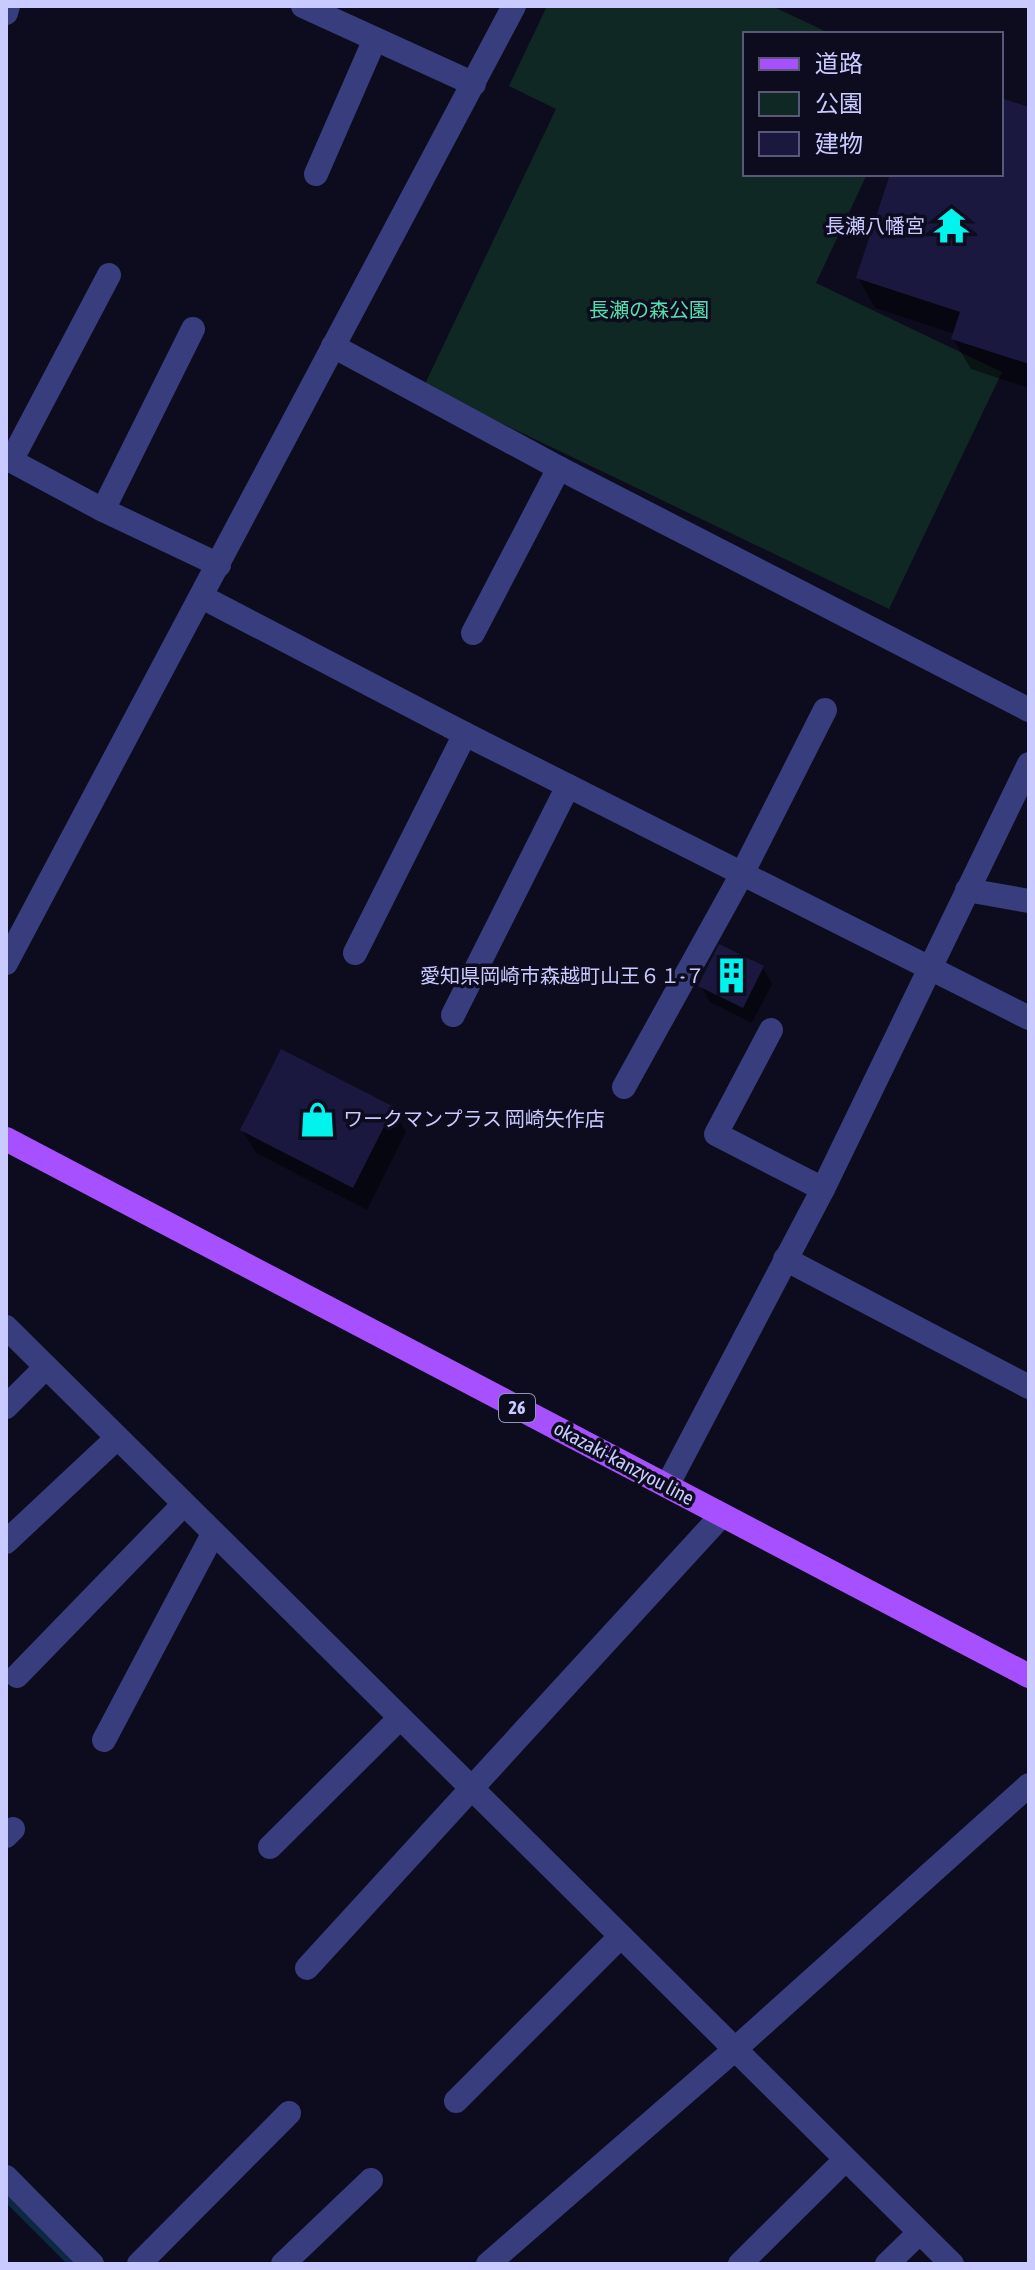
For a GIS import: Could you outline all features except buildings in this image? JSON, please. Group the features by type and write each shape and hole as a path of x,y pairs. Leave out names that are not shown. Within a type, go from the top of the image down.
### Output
{"main road":[{"name":"okazaki-kanzyou line","path":"6,1139 1029,1676"}],"street":[{"path":"6,13 8,6"},
{"path":"303,6 474,84"},
{"path":"6,963 514,6"},
{"path":"316,174 375,39"},
{"path":"109,275 9,460 103,510 219,565"},
{"path":"103,510 193,329"},
{"path":"333,346 559,468 1029,710"},
{"path":"473,633 559,468"},
{"path":"202,597 465,734 1029,1018"},
{"path":"624,1087 742,874 825,710"},
{"path":"355,953 465,734"},
{"path":"667,1486 823,1189 1029,764"},
{"path":"453,1015 568,786"},
{"path":"967,890 1029,901"},
{"path":"771,1030 716,1134 823,1189"},
{"path":"785,1259 1029,1387"},
{"path":"6,1327 733,2051 952,2264"},
{"path":"6,1407 46,1367"},
{"path":"6,1542 117,1438"},
{"path":"17,1676 184,1504"},
{"path":"307,1968 722,1515"},
{"path":"104,1740 213,1534"},
{"path":"270,1847 399,1719"},
{"path":"488,2264 733,2051 1029,1785"},
{"path":"456,2101 619,1938"},
{"path":"139,2264 289,2113"},
{"path":"740,2264 845,2160"},
{"path":"6,2177 92,2264"},
{"path":"283,2264 371,2180"},
{"path":"887,2264 919,2233"}],"green space":[{"name":"長瀬の森公園","path":"547,6 772,6 827,32 743,32 743,176 866,176 816,283 1002,372 889,609 424,386 556,109 509,86"}],"waterway":[{"path":"6,2195 75,2264"}],"place":[{"name":"長瀬八幡宮","path":"951,226"},
{"name":"愛知県岡崎市森越町山王６１‐７","path":"731,976"},
{"name":"ワークマンプラス 岡崎矢作店","path":"317,1119"}]}
